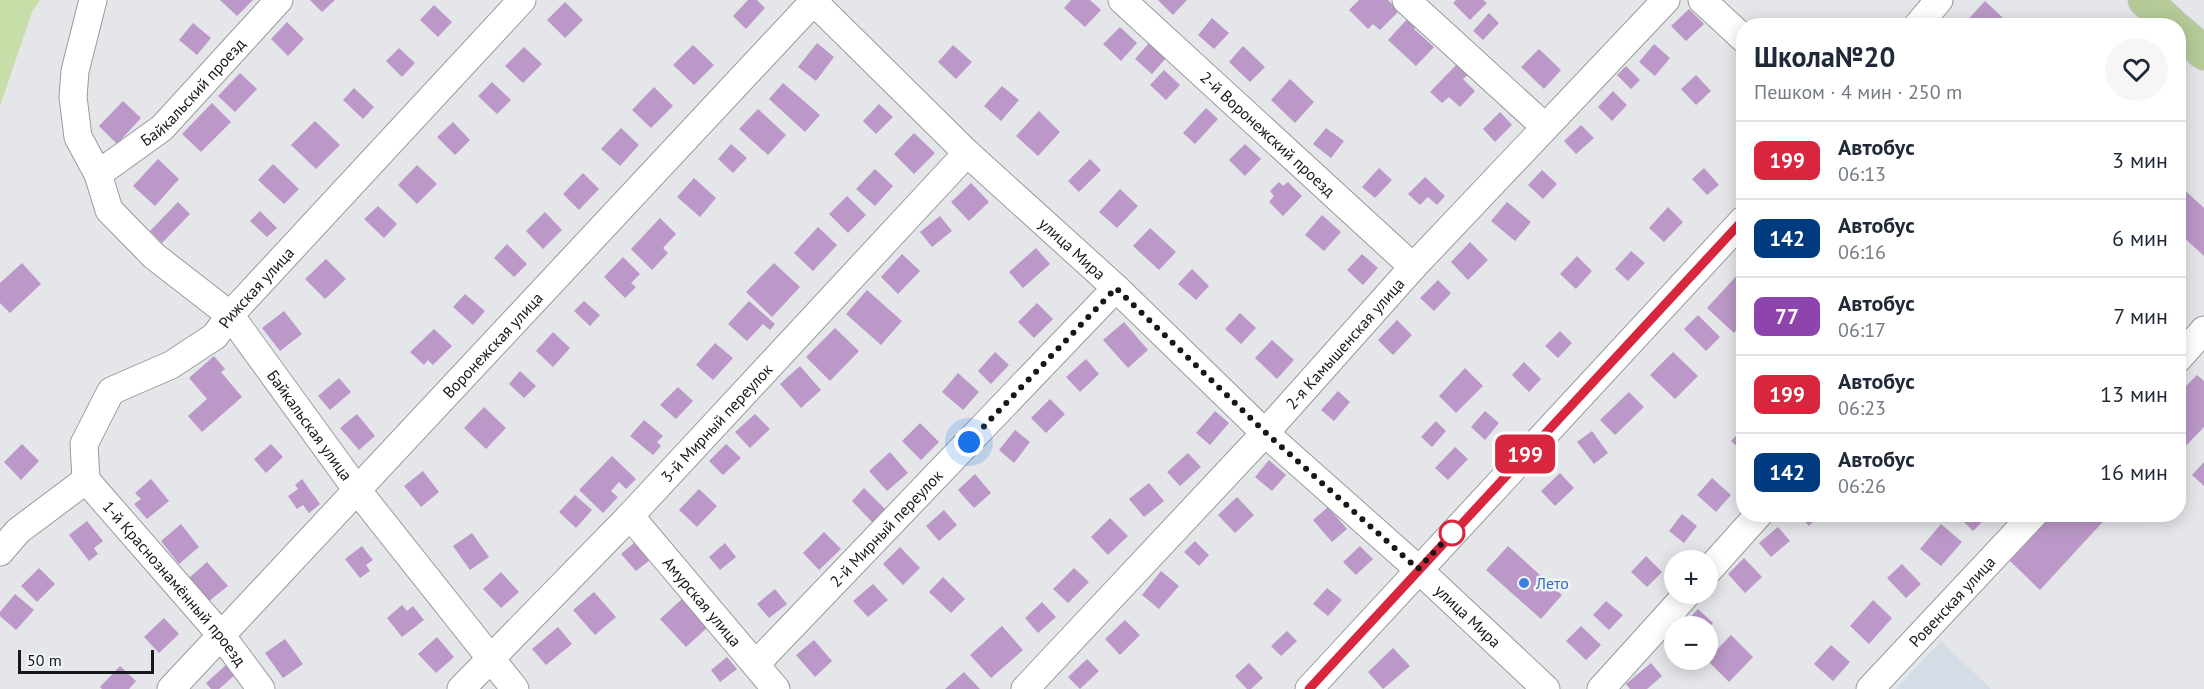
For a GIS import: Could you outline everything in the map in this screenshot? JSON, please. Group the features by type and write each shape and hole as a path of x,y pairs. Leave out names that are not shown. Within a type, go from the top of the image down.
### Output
{"main road":[{"path":"2145,0 2164,18"},
{"path":"2186,37 2204,54"}],"street":[{"name":"Байкальская улица","path":"93,0 75,71 73,97 78,136 98,174 109,210 154,256 230,315 357,490 515,689"},
{"name":"Байкальский проезд","path":"98,174 162,128 279,0"},
{"name":"Рижская улица","path":"86,480 84,444 111,391 171,365 215,336 230,315 522,0"},
{"name":"улица Мира","path":"813,0 966,153 1116,288 1265,432 1418,569 1546,689"},
{"name":"Воронежская улица","path":"171,689 813,0"},
{"name":"2-й Воронежский проезд","path":"1122,0 1413,267"},
{"path":"1406,0 1544,126"},
{"name":"2-я Камышенская улица","path":"1025,689 1265,432 1413,267 1544,126 1666,0"},
{"path":"1702,0 1736,32"},
{"path":"1924,18 1940,0"},
{"name":"3-й Мирный переулок","path":"461,689 630,516 966,153"},
{"path":"1309,689 1736,228"},
{"name":"2-й Мирный переулок","path":"756,664 1116,288"},
{"path":"2186,350 2204,330"},
{"path":"0,552 18,531 86,480"},
{"name":"1-й Краснознамённый проезд","path":"86,480 221,634 261,689"},
{"name":"Амурская улица","path":"630,516 776,689"},
{"path":"1718,560 1752,522"},
{"name":"Ровенская улица","path":"1870,689 2027,522"},
{"path":"1601,689 1678,604"}],"shaded area":[{"path":"1941,641 1991,689 1896,689"}],"green space":[{"path":"0,0 40,0 32,12 0,106"}],"building":[{"path":"220,0 253,0 237,16"},
{"path":"310,0 335,0 322,12"},
{"path":"748,0 757,0 765,8 746,29 733,16"},
{"path":"1071,0 1090,0 1101,10 1085,27 1064,8"},
{"path":"1158,0 1187,0 1173,15"},
{"path":"1359,0 1388,0 1399,11 1380,30 1373,24 1368,29 1349,10"},
{"path":"1456,0 1483,0 1487,3 1470,20 1453,3"},
{"path":"1985,1 2003,18 1969,18"},
{"path":"565,2 583,20 565,38 547,20"},
{"path":"434,5 452,22 438,37 420,20"},
{"path":"1689,9 1704,24 1686,41 1671,26"},
{"path":"1489,13 1499,23 1483,40 1473,31"},
{"path":"1410,16 1419,24 1414,29 1434,47 1416,66 1388,40"},
{"path":"1212,18 1229,33 1214,49 1198,35"},
{"path":"287,22 304,39 288,56 271,39"},
{"path":"193,23 211,38 197,55 179,40"},
{"path":"1120,27 1137,43 1121,61 1103,44"},
{"path":"817,43 834,57 816,81 798,67"},
{"path":"1149,43 1166,58 1152,74 1135,59"},
{"path":"1654,44 1670,58 1655,76 1639,62"},
{"path":"693,45 714,65 694,85 673,65"},
{"path":"953,45 972,62 956,79 938,62"},
{"path":"1243,46 1265,67 1250,82 1229,62"},
{"path":"524,47 542,64 523,83 505,66"},
{"path":"399,48 415,63 402,77 386,61"},
{"path":"1539,49 1561,70 1544,89 1521,67"},
{"path":"1457,64 1468,75 1463,79 1475,91 1460,107 1449,97 1442,103 1430,92"},
{"path":"1626,66 1640,80 1631,89 1617,75"},
{"path":"1164,70 1180,85 1166,100 1150,85"},
{"path":"240,73 257,89 235,112 218,96"},
{"path":"1696,75 1711,91 1696,105 1681,89"},
{"path":"1290,79 1314,102 1295,123 1271,100"},
{"path":"492,82 511,100 497,114 478,96"},
{"path":"783,83 820,115 805,132 769,99"},
{"path":"1002,86 1019,100 1001,121 984,106"},
{"path":"654,87 673,106 651,128 632,110"},
{"path":"354,88 374,107 363,119 343,100"},
{"path":"1613,91 1627,105 1612,121 1598,107"},
{"path":"123,101 141,118 117,144 99,126"},
{"path":"212,103 231,122 201,152 182,134"},
{"path":"879,104 893,117 876,134 863,121"},
{"path":"1206,108 1218,119 1195,144 1183,133"},
{"path":"758,109 786,135 768,155 739,129"},
{"path":"1039,111 1060,132 1038,156 1016,136"},
{"path":"1500,112 1512,125 1495,142 1483,129"},
{"path":"315,121 340,145 316,169 291,145"},
{"path":"453,122 470,140 455,155 437,137"},
{"path":"1581,125 1594,138 1576,154 1564,141"},
{"path":"621,128 639,145 620,166 601,149"},
{"path":"1326,128 1344,141 1331,158 1313,144"},
{"path":"914,133 935,153 914,174 894,154"},
{"path":"731,144 747,158 733,173 718,159"},
{"path":"1245,144 1261,159 1245,176 1229,160"},
{"path":"158,159 179,179 155,206 133,186"},
{"path":"1090,159 1101,170 1079,192 1068,181"},
{"path":"273,164 299,189 284,204 258,180"},
{"path":"417,165 437,184 417,204 398,185"},
{"path":"1379,168 1392,180 1375,198 1362,187"},
{"path":"1704,168 1719,185 1707,195 1692,179"},
{"path":"875,169 893,186 875,206 856,189"},
{"path":"1542,170 1557,184 1543,199 1528,185"},
{"path":"583,173 599,189 579,210 563,194"},
{"path":"1425,177 1445,196 1437,205 1428,197 1420,205 1408,194"},
{"path":"694,178 716,198 700,217 677,197"},
{"path":"1279,182 1283,186 1288,182 1302,196 1283,216 1269,202 1274,196 1270,191"},
{"path":"971,183 989,202 969,221 951,202"},
{"path":"1120,189 1138,206 1117,228 1099,212"},
{"path":"2186,191 2204,208 2204,256 2186,239"},
{"path":"847,196 866,215 848,233 829,214"},
{"path":"178,202 190,214 162,243 150,231"},
{"path":"1507,202 1531,222 1515,241 1491,221"},
{"path":"378,206 397,224 384,238 364,219"},
{"path":"1668,207 1683,222 1664,242 1649,228"},
{"path":"260,211 277,228 267,237 250,221"},
{"path":"545,212 562,230 543,249 526,231"},
{"path":"1322,215 1341,232 1324,251 1305,235"},
{"path":"940,216 952,231 932,247 920,232"},
{"path":"660,218 676,234 663,248 668,253 652,270 631,249"},
{"path":"818,227 837,245 813,271 794,253"},
{"path":"1150,228 1176,252 1159,270 1133,246"},
{"path":"1470,242 1488,260 1468,280 1451,262"},
{"path":"507,244 527,264 514,277 494,258"},
{"path":"1036,248 1050,264 1023,288 1009,272"},
{"path":"1631,251 1645,263 1628,281 1615,269"},
{"path":"902,254 920,271 898,294 881,277"},
{"path":"1362,254 1378,268 1363,285 1347,270"},
{"path":"1577,256 1592,271 1576,289 1560,274"},
{"path":"623,257 640,274 631,283 636,287 625,298 604,277"},
{"path":"326,259 346,279 325,299 305,279"},
{"path":"22,263 41,284 10,313 0,303 0,283"},
{"path":"774,263 800,287 772,317 746,292"},
{"path":"1192,269 1209,286 1196,300 1178,284"},
{"path":"1736,276 1736,331 1734,333 1707,308"},
{"path":"1438,280 1451,293 1434,311 1420,298"},
{"path":"867,290 902,321 881,345 846,314"},
{"path":"465,294 485,311 473,325 453,307"},
{"path":"584,301 600,315 590,326 574,311"},
{"path":"749,301 775,324 770,330 763,324 747,341 728,324"},
{"path":"1037,303 1053,319 1034,338 1018,322"},
{"path":"284,311 302,334 280,351 262,328"},
{"path":"1240,313 1256,328 1241,344 1225,329"},
{"path":"1698,315 1720,337 1706,351 1684,329"},
{"path":"1397,320 1412,335 1393,355 1378,340"},
{"path":"1124,322 1148,350 1128,368 1103,340"},
{"path":"835,328 859,351 830,381 806,357"},
{"path":"434,329 452,346 433,365 428,360 424,365 410,352"},
{"path":"1560,331 1572,343 1558,358 1545,346"},
{"path":"553,332 570,348 553,367 536,351"},
{"path":"1272,340 1294,360 1277,379 1255,358"},
{"path":"715,343 733,358 713,380 696,365"},
{"path":"995,352 1009,365 991,384 978,371"},
{"path":"1673,352 1698,376 1675,399 1650,375"},
{"path":"214,356 225,369 221,372 242,397 202,432 188,416 207,399 189,378"},
{"path":"1086,359 1099,374 1080,392 1066,377"},
{"path":"1524,362 1541,379 1529,392 1512,375"},
{"path":"800,366 821,390 801,408 780,384"},
{"path":"1465,368 1483,386 1456,413 1439,396"},
{"path":"520,371 536,386 524,398 509,384"},
{"path":"958,373 979,392 963,410 942,392"},
{"path":"2197,375 2204,381 2204,427 2186,446 2186,386"},
{"path":"339,378 351,392 330,410 318,396"},
{"path":"678,387 693,401 676,419 660,405"},
{"path":"1338,391 1350,402 1334,421 1321,410"},
{"path":"1629,392 1644,407 1615,435 1600,420"},
{"path":"1050,399 1065,414 1046,433 1031,418"},
{"path":"484,407 506,428 486,449 464,428"},
{"path":"1215,411 1229,423 1210,445 1196,433"},
{"path":"1485,411 1499,423 1485,440 1471,427"},
{"path":"357,414 375,436 359,450 340,428"},
{"path":"755,414 770,429 750,448 735,432"},
{"path":"644,420 663,436 657,442 661,446 653,455 630,436"},
{"path":"1436,421 1446,431 1432,447 1421,437"},
{"path":"920,423 939,442 921,460 902,441"},
{"path":"1015,430 1030,442 1014,463 999,450"},
{"path":"1592,431 1608,453 1594,464 1577,442"},
{"path":"1736,436 1736,446 1731,441"},
{"path":"22,444 39,461 21,480 4,462"},
{"path":"271,444 283,457 266,473 254,459"},
{"path":"726,444 741,458 723,475 709,461"},
{"path":"1455,447 1468,459 1448,480 1435,468"},
{"path":"890,452 908,473 887,491 869,471"},
{"path":"1188,453 1201,467 1180,486 1167,472"},
{"path":"612,456 636,479 626,489 619,482 611,491 618,497 603,513 579,490"},
{"path":"1269,460 1286,475 1272,491 1255,477"},
{"path":"2204,462 2204,486 2192,475"},
{"path":"423,471 439,492 421,507 404,486"},
{"path":"1560,473 1574,488 1555,506 1541,491"},
{"path":"975,474 991,493 974,508 958,490"},
{"path":"1712,478 1731,495 1716,512 1697,495"},
{"path":"151,479 169,501 147,519 134,504 141,499 135,493"},
{"path":"302,479 320,504 309,513 303,505 297,509 288,496 298,489 295,485"},
{"path":"1149,483 1164,501 1144,517 1129,499"},
{"path":"864,488 886,510 873,523 852,501"},
{"path":"699,489 717,506 697,527 679,510"},
{"path":"575,495 592,510 576,528 559,512"},
{"path":"1237,497 1254,515 1235,533 1218,515"},
{"path":"1328,507 1347,529 1332,542 1313,520"},
{"path":"944,510 957,525 939,541 926,526"},
{"path":"1682,514 1697,526 1684,543 1669,531"},
{"path":"1110,518 1128,536 1108,555 1091,537"},
{"path":"87,521 103,541 94,548 98,554 89,561 69,535"},
{"path":"1964,522 1982,522 1973,531"},
{"path":"2046,522 2103,522 2040,590 2010,561"},
{"path":"181,524 199,547 179,564 161,541"},
{"path":"1941,524 1962,542 1941,566 1920,549"},
{"path":"1778,527 1790,541 1771,557 1759,543"},
{"path":"824,532 841,549 819,570 803,553"},
{"path":"472,533 489,557 470,570 453,546"},
{"path":"1195,541 1209,555 1199,566 1184,552"},
{"path":"635,542 650,560 636,571 621,554"},
{"path":"725,543 736,557 720,570 709,557"},
{"path":"362,546 373,560 366,565 370,571 360,578 345,559"},
{"path":"1360,546 1373,559 1356,575 1343,562"},
{"name":"Лето","path":"1508,546 1562,595 1541,619 1486,570"},
{"path":"900,547 920,568 903,585 883,564"},
{"path":"1646,556 1662,572 1647,587 1631,572"},
{"path":"1744,558 1762,577 1745,593 1728,574"},
{"path":"207,562 228,586 209,601 189,578"},
{"path":"1902,564 1921,584 1906,598 1887,578"},
{"path":"39,568 55,584 37,602 21,586"},
{"path":"1074,568 1089,582 1068,603 1053,589"},
{"path":"1161,571 1179,586 1159,609 1142,595"},
{"path":"501,572 519,592 501,608 483,589"},
{"path":"943,577 965,599 951,613 929,592"},
{"path":"873,584 888,600 868,617 853,601"},
{"path":"1327,588 1342,600 1328,616 1313,604"},
{"path":"775,589 787,604 769,618 757,604"},
{"path":"594,592 616,617 595,635 573,610"},
{"path":"15,594 34,610 16,630 0,616 0,612"},
{"path":"682,599 708,627 686,647 660,619"},
{"path":"1873,600 1892,618 1869,644 1850,626"},
{"path":"1606,601 1623,615 1609,630 1593,615"},
{"path":"1042,602 1056,617 1038,633 1025,618"},
{"path":"402,605 407,611 413,606 424,620 402,637 387,618"},
{"path":"1698,609 1706,616 1692,616"},
{"path":"164,618 179,634 159,653 144,637"},
{"path":"1125,620 1140,635 1120,655 1105,639"},
{"path":"1002,626 1023,650 991,678 970,655"},
{"path":"1581,626 1601,645 1586,660 1566,641"},
{"path":"558,627 572,644 546,665 532,649"},
{"path":"1287,631 1297,641 1281,656 1271,646"},
{"path":"1731,635 1753,657 1729,682 1717,670 1718,649"},
{"path":"437,637 454,657 436,673 418,654"},
{"path":"285,639 303,664 283,678 265,653"},
{"path":"814,640 832,661 815,677 796,655"},
{"path":"1831,645 1850,662 1833,681 1814,664"},
{"path":"1393,648 1410,666 1383,689 1368,672"},
{"path":"727,657 737,669 720,682 711,670"},
{"path":"1087,659 1099,671 1080,689 1068,677"},
{"path":"1249,663 1263,678 1251,689 1247,689 1235,676"},
{"path":"1651,663 1662,676 1647,689 1630,689 1626,684"},
{"path":"227,664 236,674 219,689 211,689 206,683"},
{"path":"120,666 136,681 129,689 102,689 100,687"},
{"path":"964,672 980,689 945,689"}],"bus line":[{"name":"199","path":"1309,689 1736,228"}],"place":[{"name":"Лето","path":"1524,583"}],"route":[{"path":"969,442 1116,288 1265,432 1418,569 1452,533"}]}
